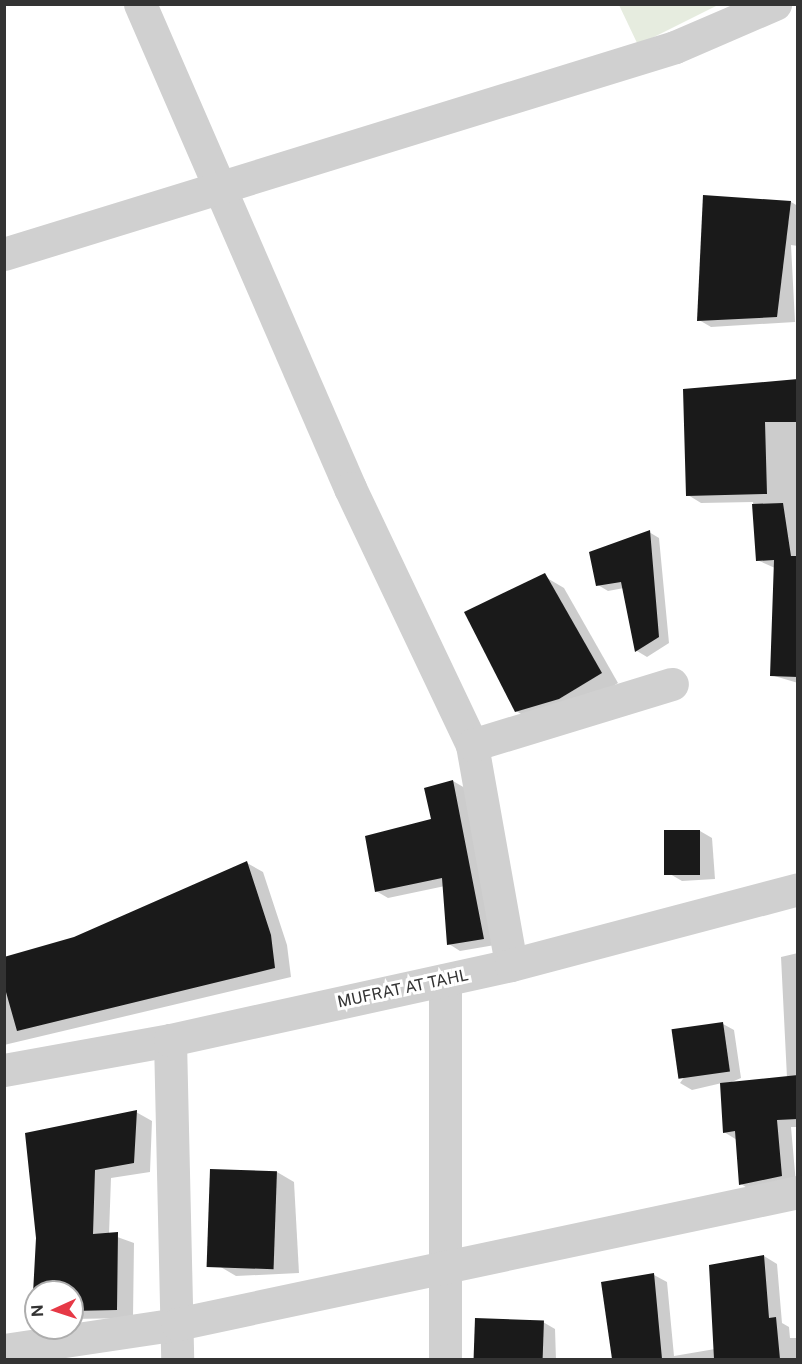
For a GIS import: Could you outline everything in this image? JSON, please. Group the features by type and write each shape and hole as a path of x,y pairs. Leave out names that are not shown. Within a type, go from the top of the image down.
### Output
{"street":[{"path":"140,4 350,488 472,745 511,965"},
{"path":"4,255 675,47 775,4"},
{"path":"472,745 672,684"},
{"name":"MUFRAT AT TAHL","path":"4,1070 170,1040 445,980 798,890"},
{"path":"445,980 445,1359"},
{"path":"170,1040 177,1359"},
{"path":"4,1350 177,1324 445,1265 798,1192"}],"shaded area":[{"path":"619,5 718,5 638,45"}],"building":[{"path":"703,195 791,201 777,317 697,321"},
{"path":"798,379 798,422 765,422 767,494 686,496 683,389"},
{"path":"783,503 791,556 798,556 798,677 770,676 774,560 756,561 752,504"},
{"path":"650,530 659,637 635,652 621,582 596,586 589,552"},
{"path":"545,573 602,673 559,699 515,712 464,612"},
{"path":"453,780 484,939 447,945 442,878 375,892 365,836 431,819 424,788"},
{"path":"664,830 700,830 700,875 664,875"},
{"path":"247,861 271,935 275,968 17,1031 4,985 4,957 74,937"},
{"path":"723,1022 730,1072 678,1079 672,1029"},
{"path":"798,1075 798,1119 777,1120 782,1176 739,1185 735,1131 723,1133 720,1083"},
{"path":"137,1110 134,1163 95,1170 93,1234 118,1232 117,1310 84,1311 84,1280 34,1280 36,1238 25,1133"},
{"path":"210,1169 277,1171 274,1269 207,1267"},
{"path":"764,1255 769,1318 776,1317 780,1359 714,1359 709,1265"},
{"path":"654,1273 662,1359 612,1359 601,1282"},
{"path":"475,1318 544,1320 543,1360 474,1359"}]}
